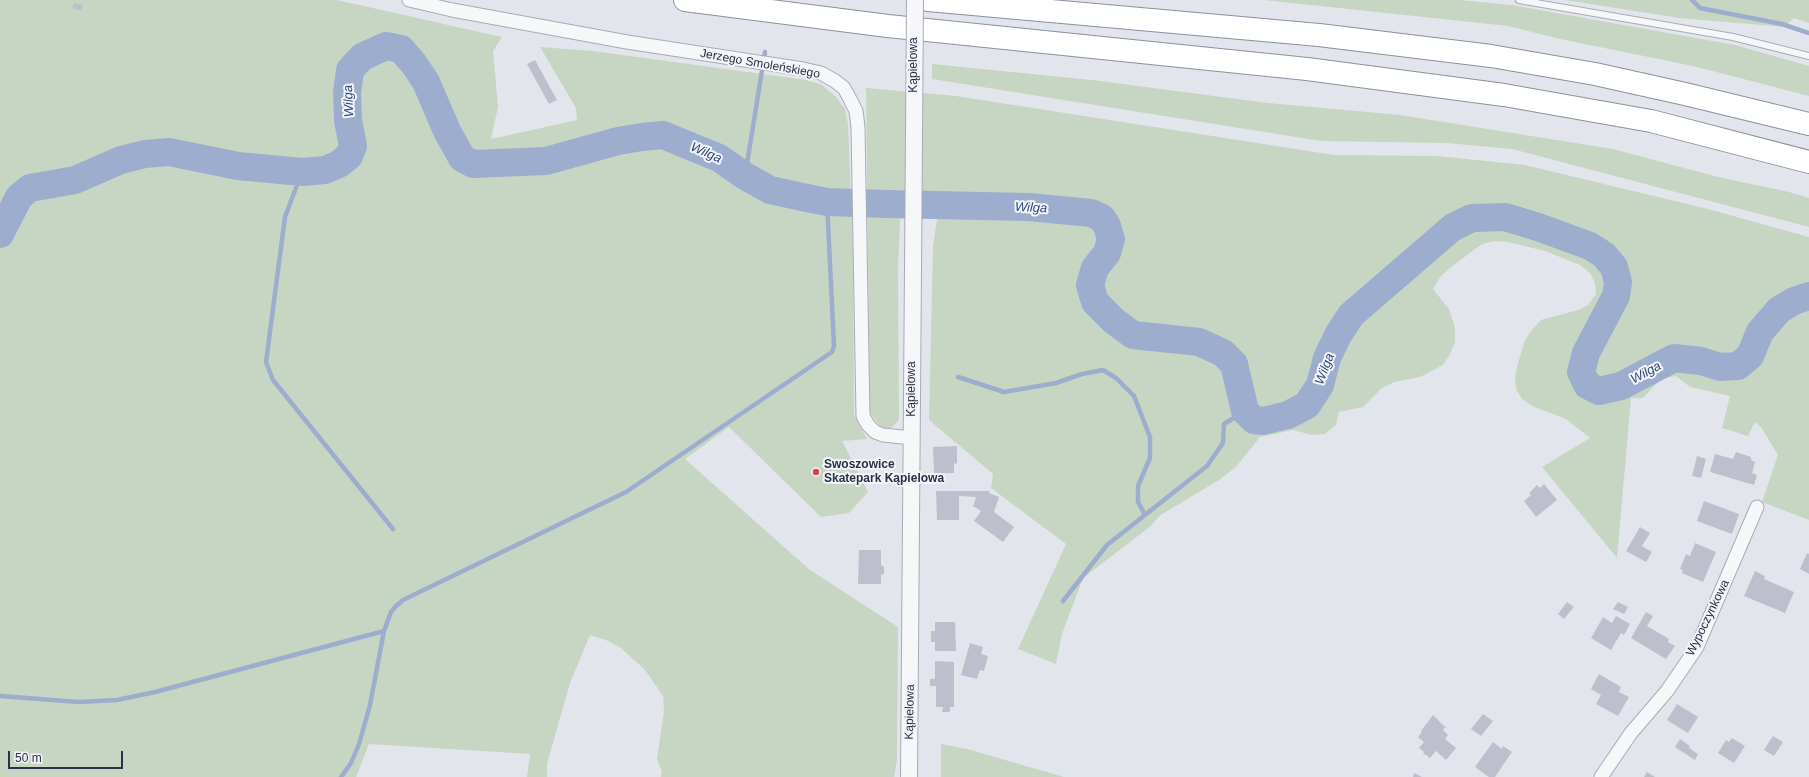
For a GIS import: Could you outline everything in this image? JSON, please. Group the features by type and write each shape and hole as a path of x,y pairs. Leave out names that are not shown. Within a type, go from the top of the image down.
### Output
{"highway":[{"path":"685,0 888,26 1308,69 1504,94 1650,121 1809,162"},
{"path":"928,0 1319,36 1491,56 1595,74 1809,124"}],"street":[{"name":"Jerzego Smoleńskiego","path":"409,0 452,10 627,42 821,73 844,88 856,112 858,127 863,416 868,425 875,432 883,435 912,438"},
{"name":"Kąpielowa","path":"909,777 914,0"},
{"name":"Wypoczynkowa","path":"1601,777 1631,733 1667,691 1697,647 1757,507"}],"lane":[{"path":"1519,0 1733,37 1809,56"}],"green space":[{"path":"0,0 337,0 502,37 493,51 498,107 491,139 577,120 576,108 540,47 593,51 807,80 822,85 836,97 845,109 848,124 853,249 854,415 867,439 842,441 868,492 849,513 821,517 729,427 685,459 810,570 898,627 897,760 894,777 661,777 662,772 657,759 664,712 663,696 645,670 621,648 606,640 590,635 570,683 547,764 547,777 527,777 530,754 369,744 356,777 0,777"},
{"path":"1264,0 1459,0 1512,5 1735,45 1809,66 1809,96 1693,66 1560,39 1508,26"},
{"path":"1565,0 1809,0 1809,23 1794,18 1784,27 1679,18"},
{"path":"932,64 1092,80 1268,103 1400,115 1613,149 1718,177 1789,192 1809,198 1809,227 1512,149 1447,143 1321,141 932,79"},
{"path":"866,88 956,96 1334,155 1437,156 1525,165 1708,209 1809,237 1809,520 1762,502 1778,455 1761,427 1755,422 1748,436 1722,428 1730,396 1690,387 1676,376 1661,379 1643,398 1631,398 1617,558 1542,467 1590,438 1566,419 1532,406 1522,399 1516,389 1515,377 1525,340 1532,330 1541,320 1578,310 1588,305 1596,294 1595,283 1590,273 1580,265 1545,251 1508,242 1495,241 1482,244 1451,267 1441,276 1433,289 1449,309 1455,328 1455,342 1443,365 1420,377 1394,382 1382,388 1363,407 1339,412 1336,425 1325,434 1312,435 1293,430 1260,437 1236,467 1219,480 1159,516 1151,526 1083,578 1062,634 1056,664 1018,649 1066,544 991,488 993,474 929,420 933,246 938,213 937,201 901,199 898,269 899,420 890,429 880,426 870,413"},
{"path":"941,744 967,749 1064,777 941,777"}],"building":[{"path":"74,3 83,5 81,11 72,8"},
{"path":"535,60 557,100 549,104 527,64"},
{"path":"957,446 957,464 954,463 954,473 934,473 933,447"},
{"path":"1736,452 1751,457 1751,460 1755,462 1752,473 1757,475 1754,485 1710,472 1715,454 1733,459"},
{"path":"1697,456 1706,459 1701,478 1692,476"},
{"path":"1544,484 1557,500 1536,517 1524,501 1531,495 1529,493 1537,485 1540,488"},
{"path":"936,491 990,491 989,493 999,497 994,512 1014,527 1003,542 974,521 981,511 973,506 976,497 959,496 959,520 937,520"},
{"path":"1704,501 1739,514 1732,534 1697,521"},
{"path":"1640,527 1650,533 1642,546 1652,552 1646,562 1626,551"},
{"path":"1695,543 1716,552 1703,582 1682,573 1683,570 1680,569 1686,554 1690,556"},
{"path":"859,550 881,550 881,565 884,567 884,574 881,575 881,584 858,584"},
{"path":"1807,553 1809,554 1809,574 1800,569"},
{"path":"1755,571 1765,576 1764,579 1794,592 1785,613 1744,596"},
{"path":"1567,602 1574,607 1564,619 1558,614"},
{"path":"1618,602 1628,607 1624,614 1613,609"},
{"path":"1646,612 1653,616 1647,626 1669,639 1668,642 1675,646 1666,659 1631,638"},
{"path":"1616,616 1630,624 1624,635 1621,633 1611,650 1591,638 1603,617 1612,623"},
{"path":"935,622 955,622 956,651 935,651 935,642 931,642 931,631 935,631"},
{"path":"970,643 983,647 981,654 988,656 984,671 980,670 977,679 961,675"},
{"path":"935,661 954,662 954,707 950,707 950,712 942,712 943,707 936,707 936,686 930,686 930,679 935,679"},
{"path":"1599,674 1621,687 1619,692 1629,697 1618,716 1596,704 1601,695 1591,689"},
{"path":"1677,704 1698,717 1688,733 1667,720"},
{"path":"1483,714 1493,721 1481,736 1471,729"},
{"path":"1433,715 1444,726 1446,726 1443,730 1448,735 1445,739 1456,748 1446,760 1436,751 1430,758 1419,748 1424,742 1418,737"},
{"path":"1773,736 1783,742 1774,756 1764,750"},
{"path":"1732,738 1745,746 1734,763 1718,753 1726,740 1729,742"},
{"path":"1680,739 1698,754 1695,760 1675,747"},
{"path":"1493,742 1502,749 1503,746 1512,752 1495,777 1489,777 1475,767"},
{"path":"1647,772 1655,777 1644,777"},
{"path":"1414,773 1422,777 1413,777"}],"waterway":[{"path":"1692,0 1700,8 1782,24 1809,33"},
{"name":"Wilga","path":"0,234 19,197 30,188 75,180 121,160 145,154 169,152 238,166 302,172 325,170 339,164 349,156 353,146 348,120 347,93 350,70 362,57 386,46 401,49 414,64 426,82 447,131 462,158 473,164 546,161 618,141 663,135 719,158 745,176 770,190 827,202 1029,207 1091,213 1102,218 1107,226 1111,239 1107,253 1095,268 1090,285 1095,302 1114,321 1133,335 1199,342 1223,353 1234,364 1245,411 1254,420 1263,421 1288,415 1307,405 1320,385 1327,358 1338,335 1351,315 1453,227 1472,218 1505,217 1538,227 1590,246 1604,255 1614,267 1618,282 1616,296 1586,353 1581,372 1587,385 1599,391 1621,386 1674,358 1701,361 1720,367 1738,366 1750,356 1760,332 1779,310 1794,301 1809,296"},
{"path":"745,176 765,52"},
{"path":"302,172 285,217 266,362 273,380 393,529"},
{"path":"341,777 351,763 359,744 370,705 384,631 391,612 396,606 403,600 626,492 832,352 834,346 827,202"},
{"path":"958,377 1004,392 1056,383 1082,374 1103,370 1116,378 1134,396 1150,437 1150,458 1138,486 1138,502 1145,515"},
{"path":"1063,601 1107,545 1207,466 1223,443 1224,424 1245,411"},
{"path":"0,696 79,702 117,700 155,692 384,631"}],"place":[{"name":"Swoszowice Skatepark Kąpielowa","path":"816,472"}]}
